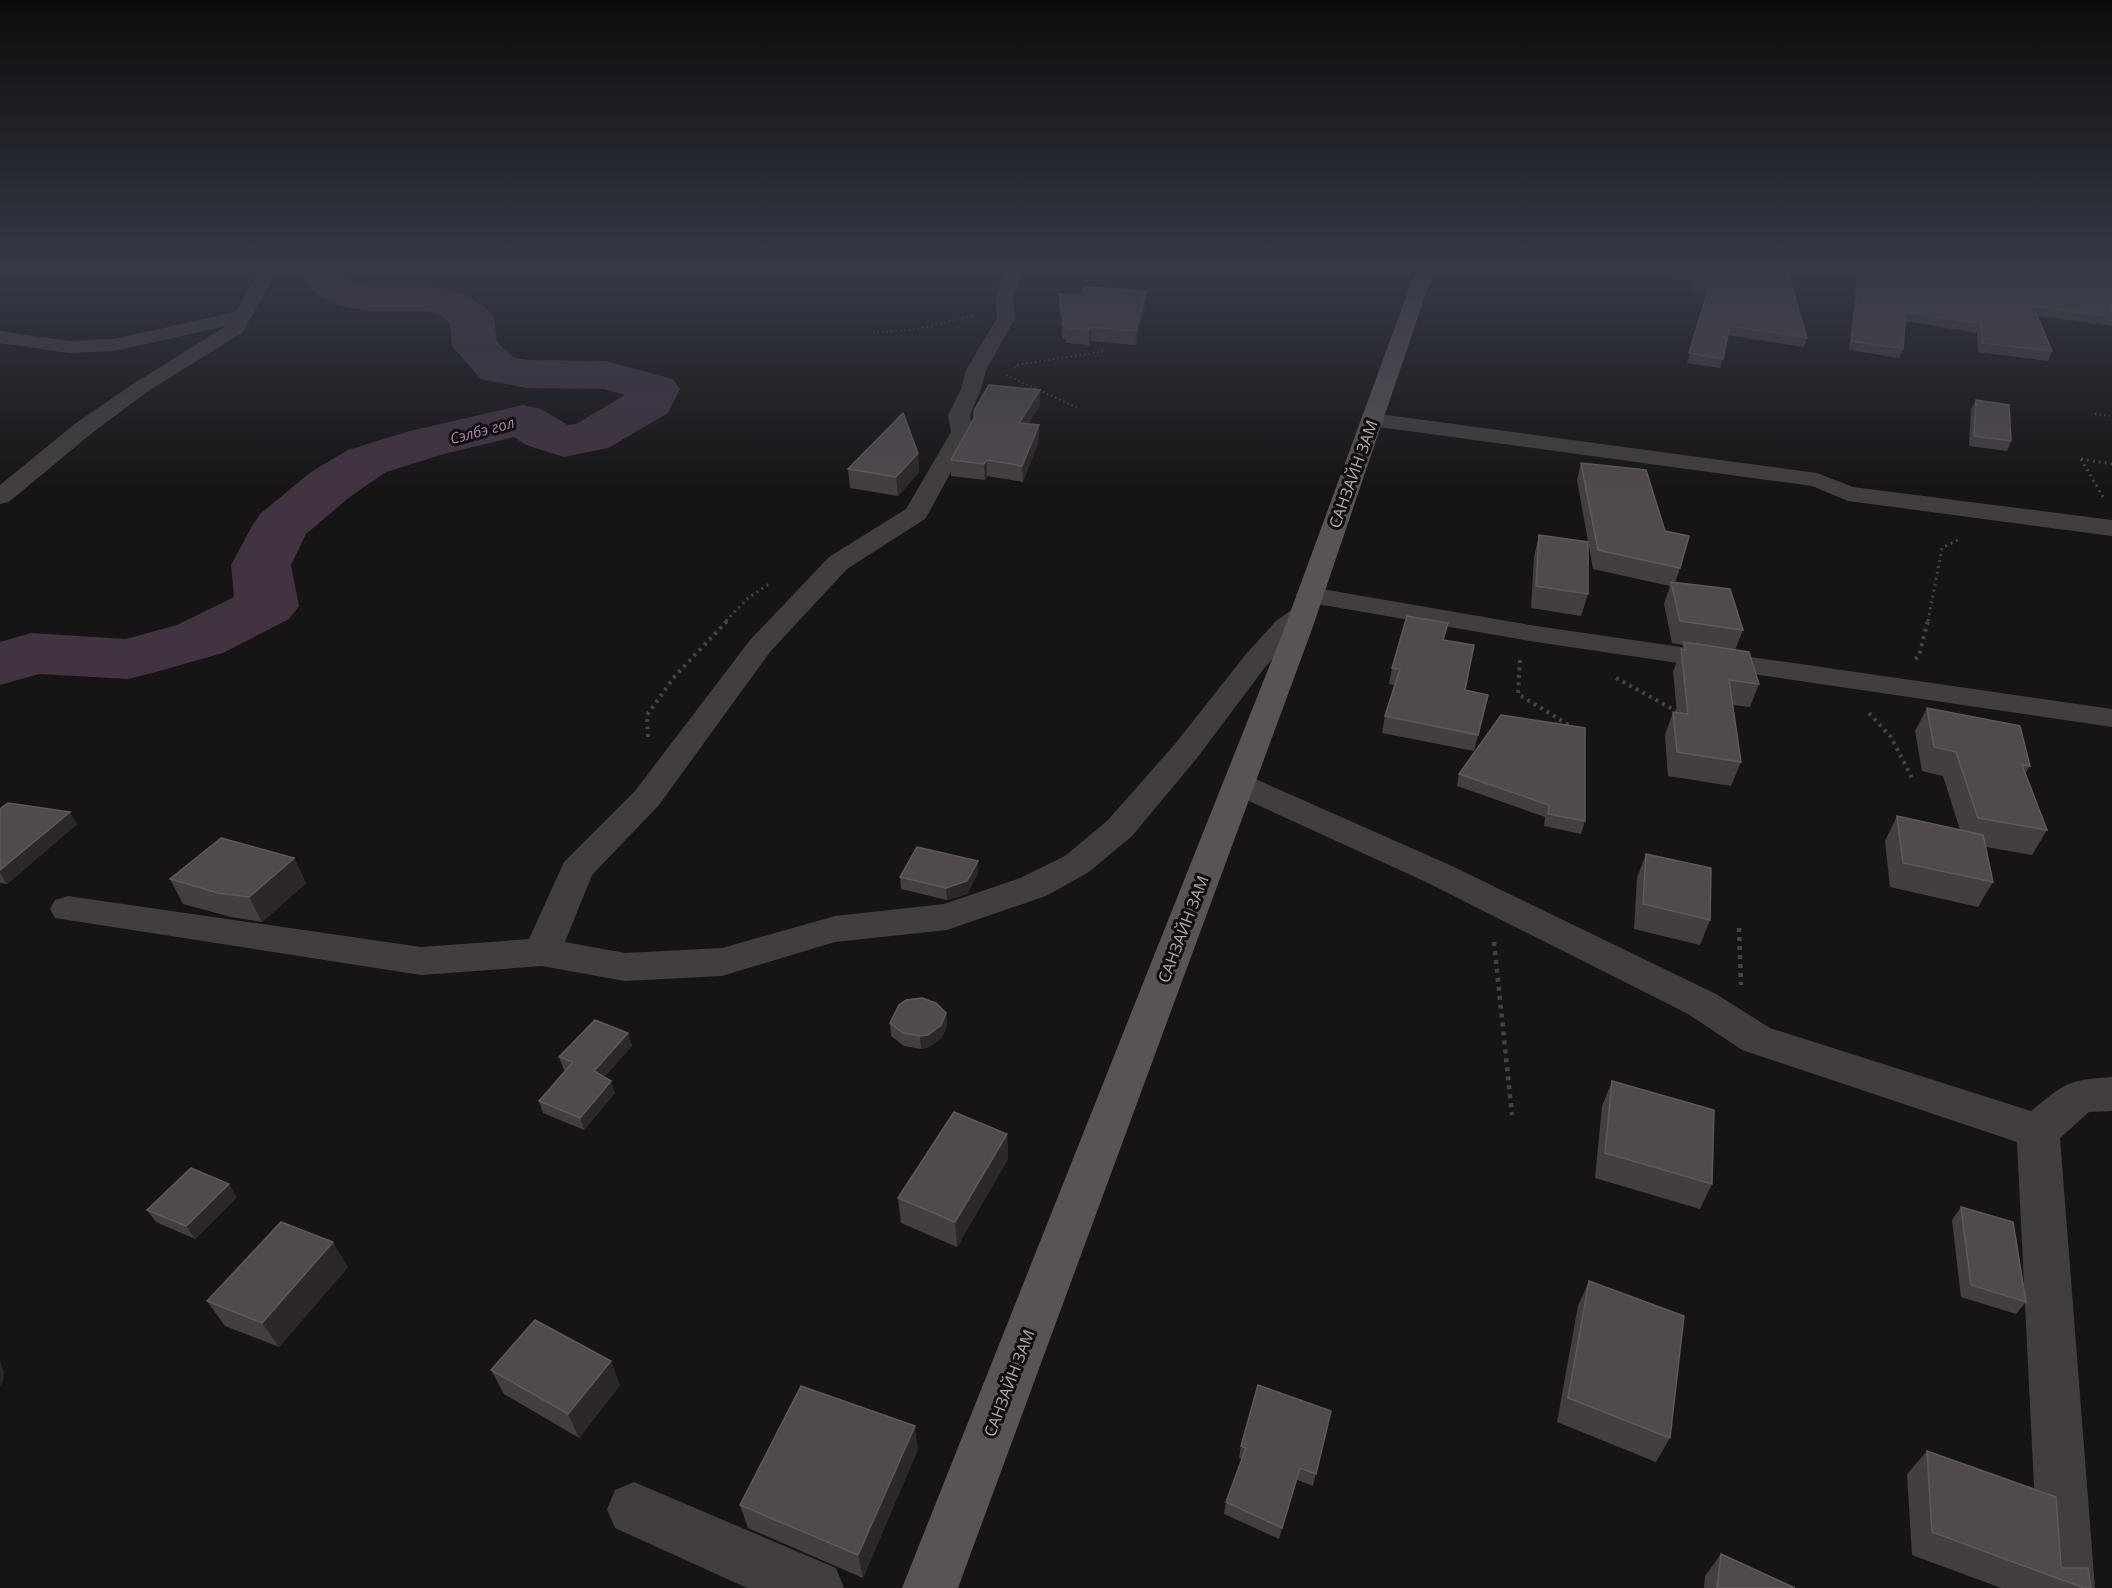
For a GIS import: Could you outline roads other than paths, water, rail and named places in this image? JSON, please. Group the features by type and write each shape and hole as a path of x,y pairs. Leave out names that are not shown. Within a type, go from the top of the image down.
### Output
{"main road":[{"name":"САНЗАЙН ЗАМ","path":"930,1588 1239,784 1306,605 1400,341"}],"street":[{"path":"24,341 69,347 114,345 131,341"},
{"path":"0,497 84,428 140,388 217,341"},
{"path":"542,952 576,870 647,798 760,646 838,563 916,514 962,432 958,415 971,389 976,370 993,341"},
{"path":"1372,420 1817,480 1848,494 2112,528"},
{"path":"68,909 421,961 542,952 625,967 722,962 835,929 947,917 1033,887 1077,864 1120,828 1186,751 1256,660 1306,605 1522,632 2112,718"},
{"path":"1239,784 1491,900 1702,1004 1756,1039 2038,1131"},
{"path":"2038,1131 2079,1096 2112,1094"},
{"path":"2038,1131 2067,1588"},
{"path":"634,1509 816,1588"}],"waterway":[{"name":"Сэлбэ гол","path":"0,665 31,653 128,659 200,639 267,606 261,565 281,526 331,484 367,461 428,442 523,420 544,434 564,441 590,437 650,402 656,389 606,375 527,374 498,369 475,346 474,341"}]}
